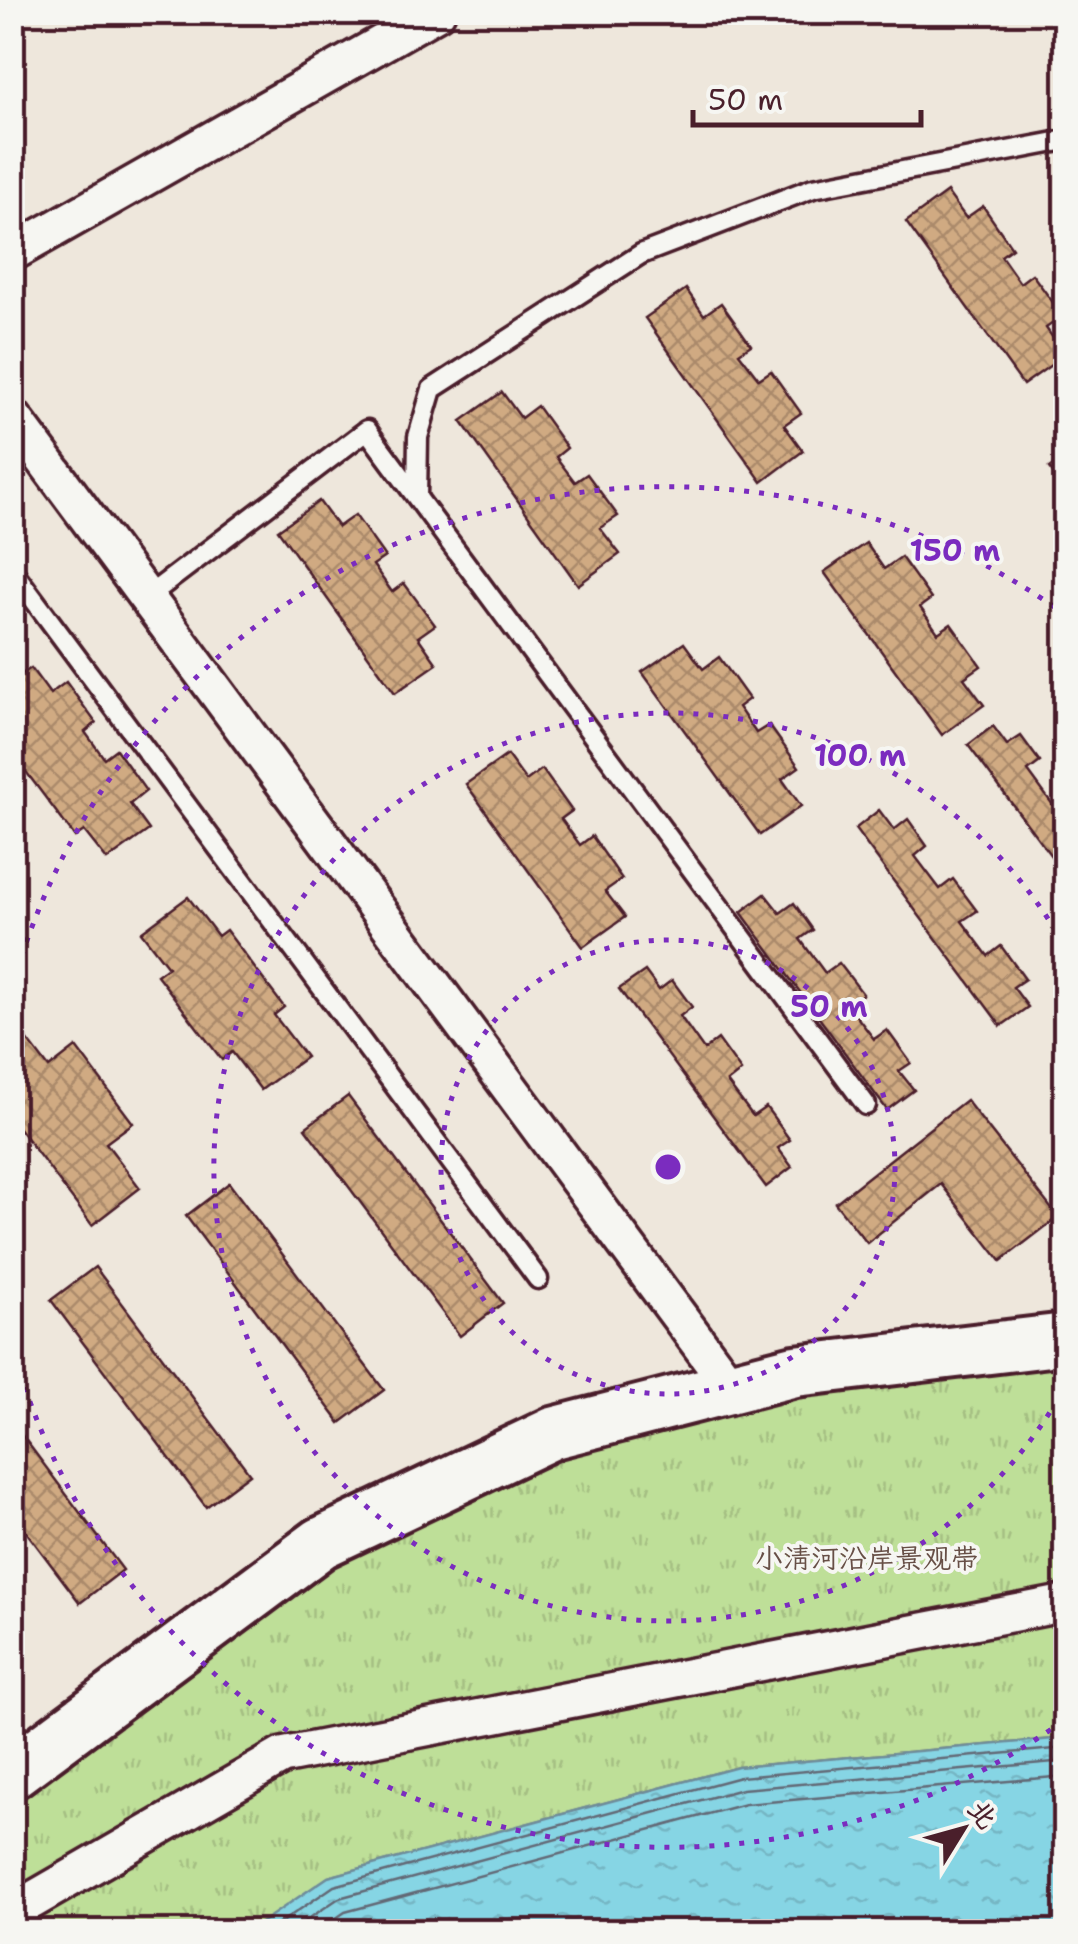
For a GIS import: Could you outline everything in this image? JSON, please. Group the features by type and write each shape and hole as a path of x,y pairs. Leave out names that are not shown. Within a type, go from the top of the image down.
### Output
{"main road":[{"path":"12,1773 321,1543 552,1434 814,1342 1066,1310"},
{"path":"12,1734 304,1520 540,1408 725,1376 795,1372 1066,1339"}],"street":[{"path":"12,253 437,12"},
{"path":"12,416 725,1376"},
{"path":"12,1912 282,1756 1066,1603"}],"lane":[{"path":"416,497 418,438 432,389 640,254 813,188 1066,140"},
{"path":"147,597 367,430 866,1105"},
{"path":"12,570 538,1279"}],"green space":[{"name":"小清河沿岸景观带","path":"1065,1326 1065,1738 738,1767 329,1877 249,1932 13,1931 12,1754 314,1532 552,1453"}],"water":[{"path":"1065,1738 1065,1931 249,1931 328,1877 738,1767"}],"building":[{"path":"947,192 966,218 983,206 1012,248 1001,256 1020,283 1032,274 1063,316 1046,328 1065,355 1023,385 906,222"},
{"path":"686,289 704,315 721,303 751,345 739,353 759,379 771,371 801,413 784,425 803,451 762,482 645,318"},
{"path":"502,392 521,418 537,406 567,448 556,457 575,482 587,474 618,516 600,528 620,554 578,585 461,421"},
{"path":"1066,456 1066,490 1049,468"},
{"path":"319,501 338,527 355,515 385,557 373,565 392,592 404,583 435,625 418,637 437,664 395,693 278,530"},
{"path":"866,543 884,569 901,557 931,599 920,607 938,633 951,624 981,666 964,678 984,705 942,735 824,572"},
{"path":"684,643 703,669 719,657 749,699 738,707 756,733 769,725 799,767 782,779 801,806 760,835 642,672"},
{"path":"31,668 50,694 66,682 96,723 85,732 104,758 116,749 146,791 130,804 149,830 107,860 84,831 75,837 12,753 12,681"},
{"path":"993,726 1007,745 1021,736 1040,762 1028,771 1053,805 1066,795 1066,876 968,745"},
{"path":"507,755 526,781 542,769 572,811 561,819 580,845 592,836 622,879 605,891 625,917 583,947 466,784"},
{"path":"879,810 894,830 908,819 927,846 915,856 940,889 953,879 977,911 962,921 988,956 1001,946 1025,979 1013,987 1028,1007 1001,1026 855,829"},
{"path":"765,894 780,913 794,903 813,930 800,939 825,973 839,963 863,994 848,1005 874,1039 887,1030 911,1063 899,1071 914,1090 887,1110 741,912"},
{"path":"188,897 218,936 226,930 284,1007 274,1015 306,1057 261,1090 232,1052 222,1060 157,975 168,967 141,932"},
{"path":"645,971 659,990 672,980 692,1007 680,1016 704,1050 718,1039 741,1071 727,1082 753,1116 766,1107 790,1140 778,1148 792,1167 766,1187 619,989"},
{"path":"17,1026 49,1068 76,1047 133,1123 106,1143 140,1188 92,1225 12,1119 12,1029"},
{"path":"348,1096 503,1303 460,1336 305,1128"},
{"path":"966,1100 1058,1217 1001,1261 941,1184 867,1243 835,1203"},
{"path":"229,1183 384,1390 340,1423 186,1216"},
{"path":"95,1267 250,1474 206,1507 51,1300"},
{"path":"12,1422 123,1570 80,1603 12,1513"}]}
